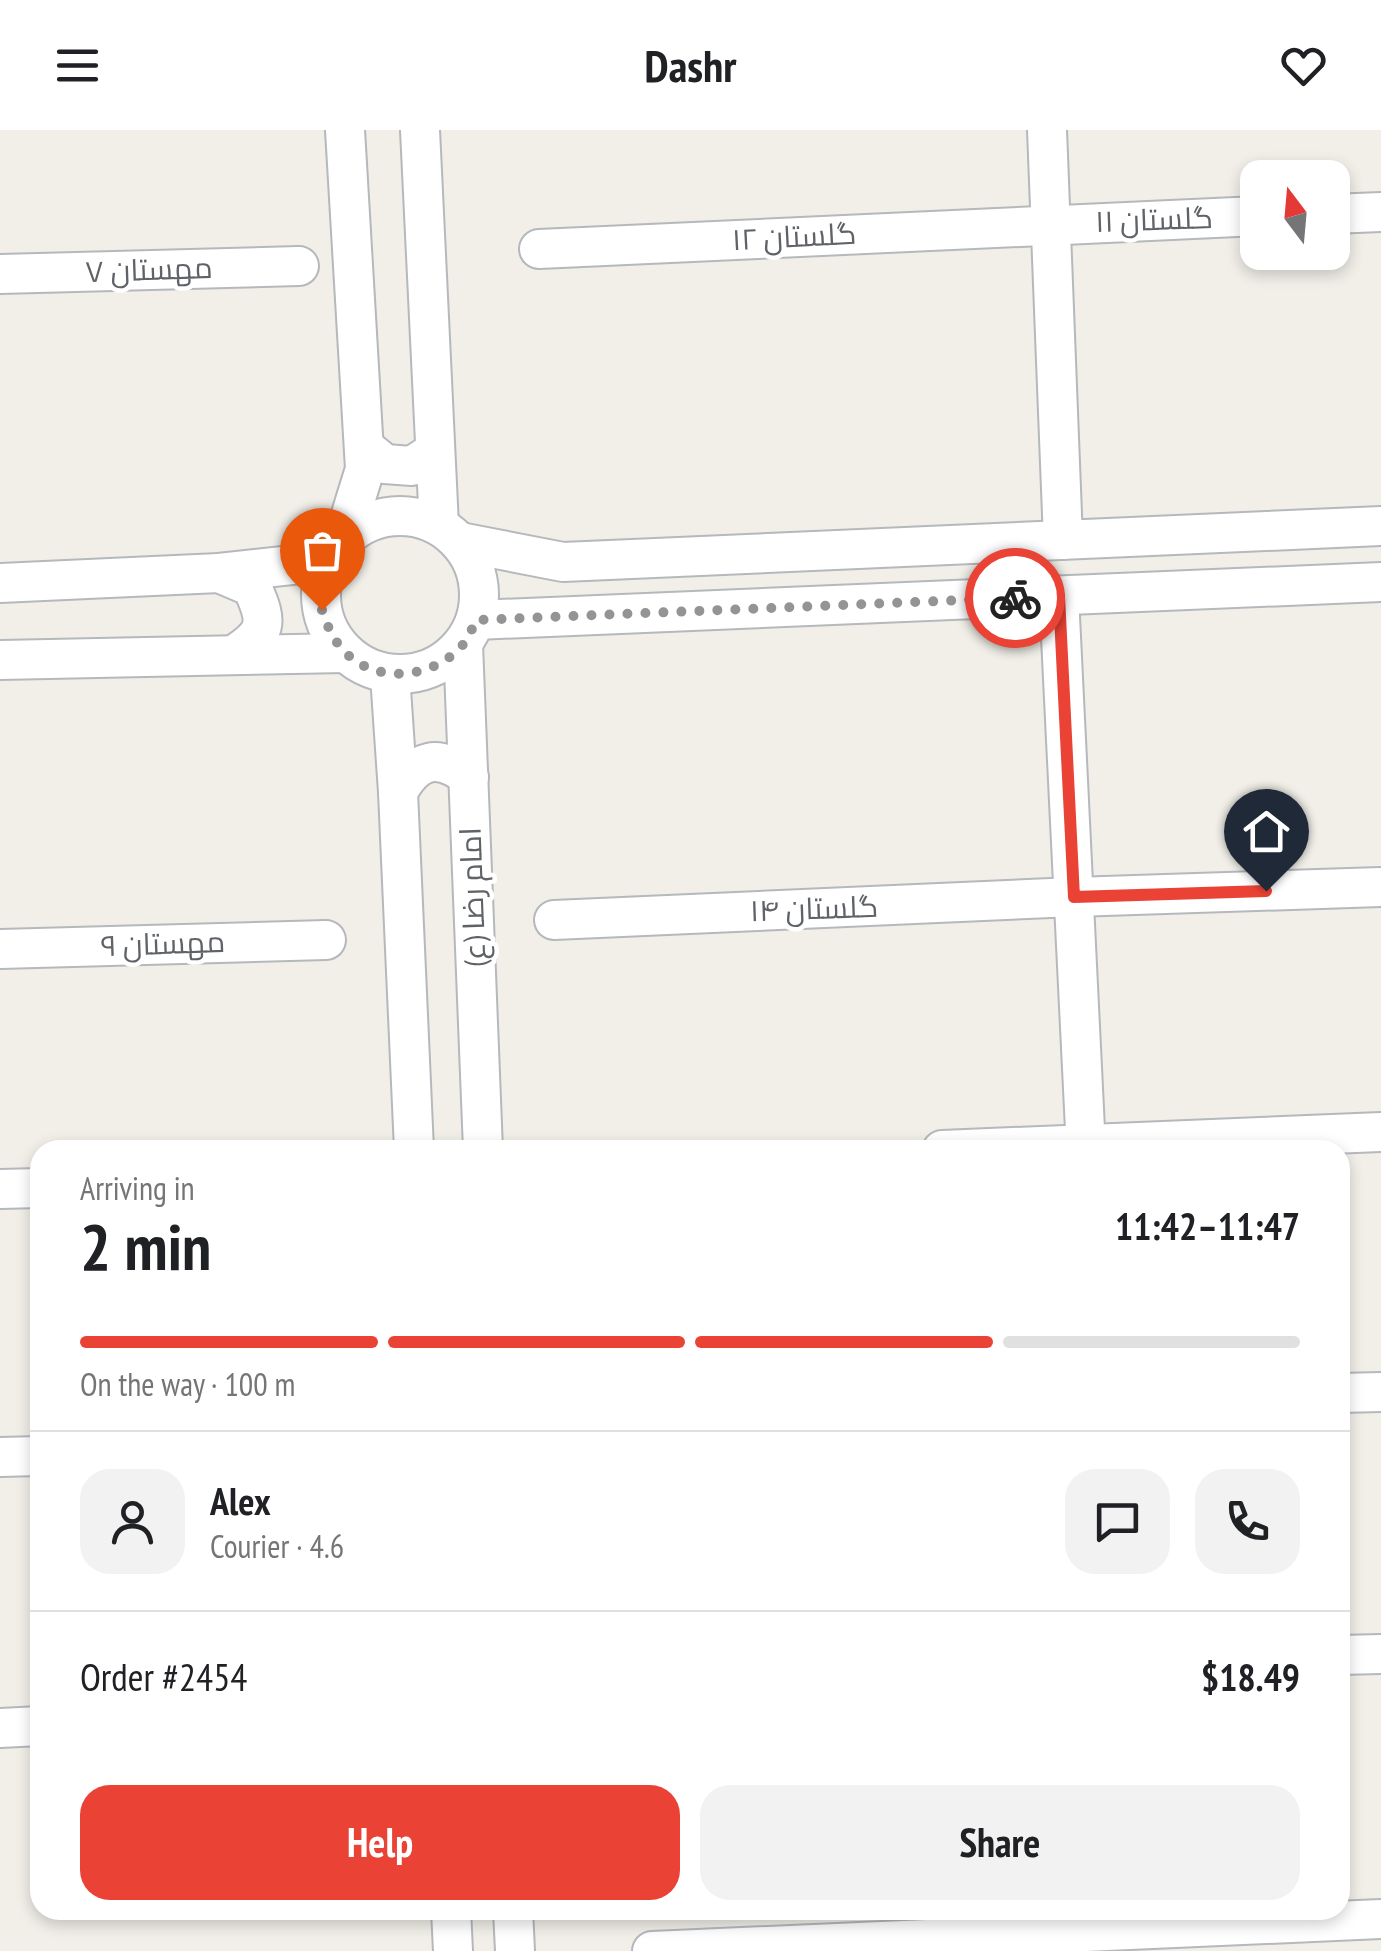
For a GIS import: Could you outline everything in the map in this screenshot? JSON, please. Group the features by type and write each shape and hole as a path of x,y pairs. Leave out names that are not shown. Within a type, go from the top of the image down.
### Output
{"street":[{"path":"345,130 364,469 322,585 322,610 330,633 345,653 366,667 390,674 418,673 443,662 470,632 480,593 474,566 449,534 435,451 420,130"},
{"path":"1047,130 1063,540"},
{"path":"1350,213 1381,212"},
{"name":"گلستان ۱۱","path":"1050,224 1240,217"},
{"name":"گلستان ۱۲","path":"539,249 1050,224"},
{"name":"مهستان ۷","path":"0,274 298,266"},
{"path":"364,447 385,464 412,466 435,451"},
{"path":"0,583 219,573 336,550 364,525 388,517 413,517 449,534 563,562 1381,526"},
{"path":"563,562 557,580 558,599 566,616"},
{"path":"219,573 252,588 260,604 263,623 257,639 234,655"},
{"path":"470,632 566,616 1381,582"},
{"path":"1059,596 1086,1140"},
{"name":"امام رضا (ع)","path":"470,632 469,777 483,1140"},
{"path":"0,660 345,653"},
{"path":"390,674 414,1140"},
{"path":"398,792 409,772 428,762 451,763 469,777"},
{"name":"گلستان ۱۴","path":"554,920 1381,887"},
{"name":"مهستان ۹","path":"0,949 326,940"},
{"path":"1212,1140 1381,1132"},
{"path":"0,1189 30,1188"},
{"path":"1350,1393 1381,1392"},
{"path":"0,1458 30,1456"},
{"path":"1350,1655 1381,1654"},
{"path":"0,1728 30,1726"},
{"path":"1350,1919 1381,1918"},
{"path":"451,1920 453,1951"},
{"path":"513,1920 514,1951"},
{"path":"652,1951 1338,1920"}],"way so far":[{"path":"322,610 330,633 345,653 366,667 390,674 418,673 443,662 463,644 476,620 1015,598"}],"route":[{"path":"1015,598 1059,596 1074,897 1266,891"}]}
